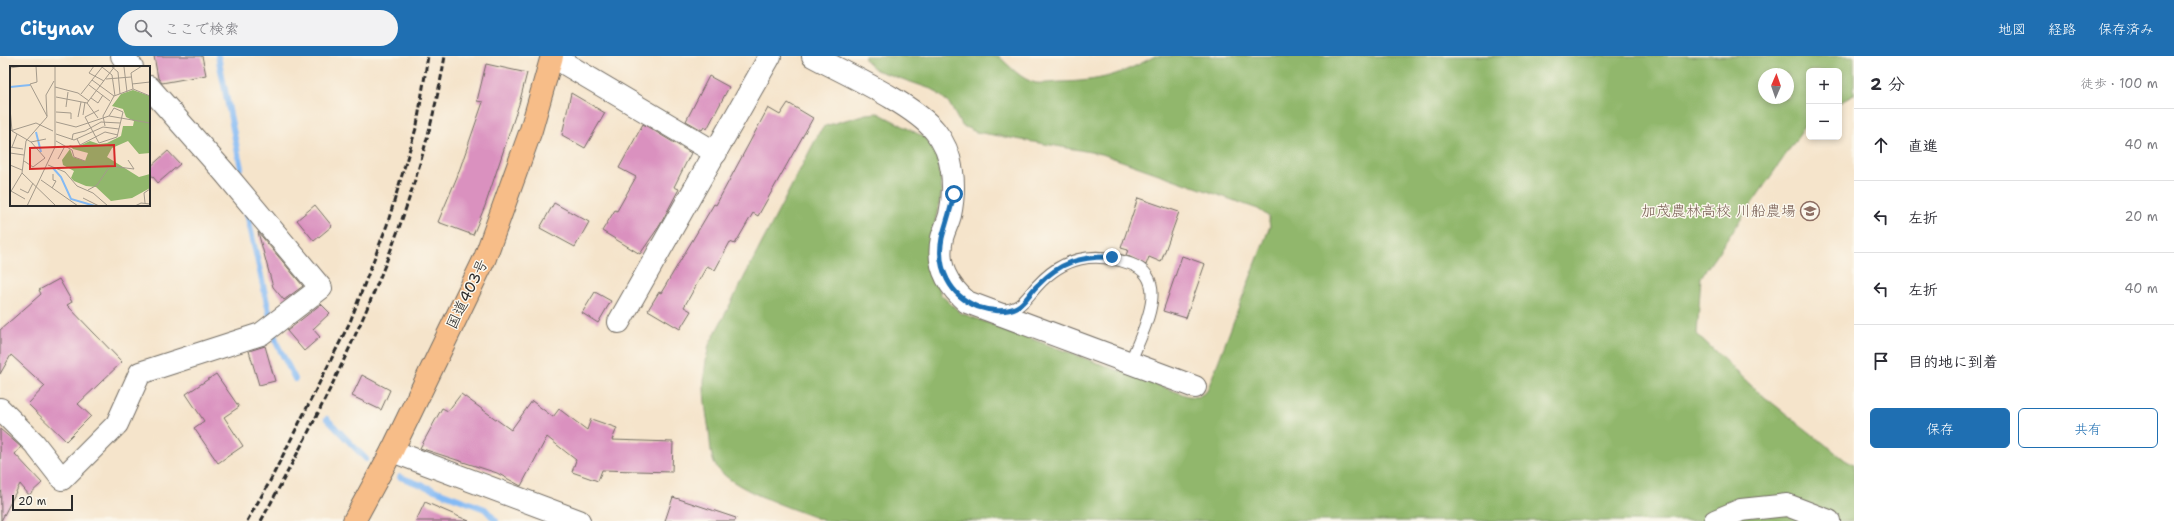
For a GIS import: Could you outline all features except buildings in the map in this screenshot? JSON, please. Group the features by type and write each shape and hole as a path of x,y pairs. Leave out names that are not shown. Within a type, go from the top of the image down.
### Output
{"highway":[{"name":"国道403号","path":"354,521 392,451 486,258 531,130 552,56"}],"street":[{"path":"122,56 131,66"},
{"path":"552,56 716,153"},
{"path":"618,322 716,153 770,56"},
{"path":"813,56 901,104 935,130 948,151 954,194 950,216 942,238 941,255 944,273 953,290 967,302 1196,387"},
{"path":"0,408 34,443 62,478 117,424 140,373 261,334 321,288 224,172 150,88"},
{"path":"392,451 580,521"},
{"path":"1715,521 1741,510 1787,505 1829,521"}],"lane":[{"path":"988,310 1016,308 1027,300 1037,286 1052,272 1070,262 1089,256 1112,257 1134,265 1141,268 1148,275 1153,294 1149,313 1130,363"}],"green space":[{"path":"865,56 999,56 1026,79 1036,83 1042,83 1088,80 1110,76 1131,68 1155,56 1854,56 1854,95 1842,101 1842,68 1806,68 1806,125 1701,277 1697,334 1757,391 1845,460 1854,465 1854,521 824,521 764,498 721,473 714,463 704,394 704,376 707,357 709,345 820,131 825,126 866,114 878,113 926,138 938,157 942,191 928,253 941,295 961,313 1188,396 1198,397 1207,391 1270,226 1268,216 1258,209 1102,154 976,132 961,125 949,103 934,90 876,70 865,60"}],"waterway":[{"path":"218,56 241,168"},
{"path":"247,213 271,321"},
{"path":"273,330 277,344 295,379"},
{"path":"327,419 366,459"},
{"path":"400,477 485,509 496,521"}],"railway":[{"path":"247,521 269,483 350,322 387,225 417,125 428,56"},
{"path":"261,521 320,410 347,353 396,237 416,178 432,117 445,56"}],"place":[{"name":"加茂農林高校 川船農場","path":"1810,211"}],"route":[{"path":"954,194 950,216 942,238 941,255 944,273 953,290 967,302 988,310 1016,308 1027,300 1037,286 1052,272 1070,262 1089,256 1112,257"}]}
